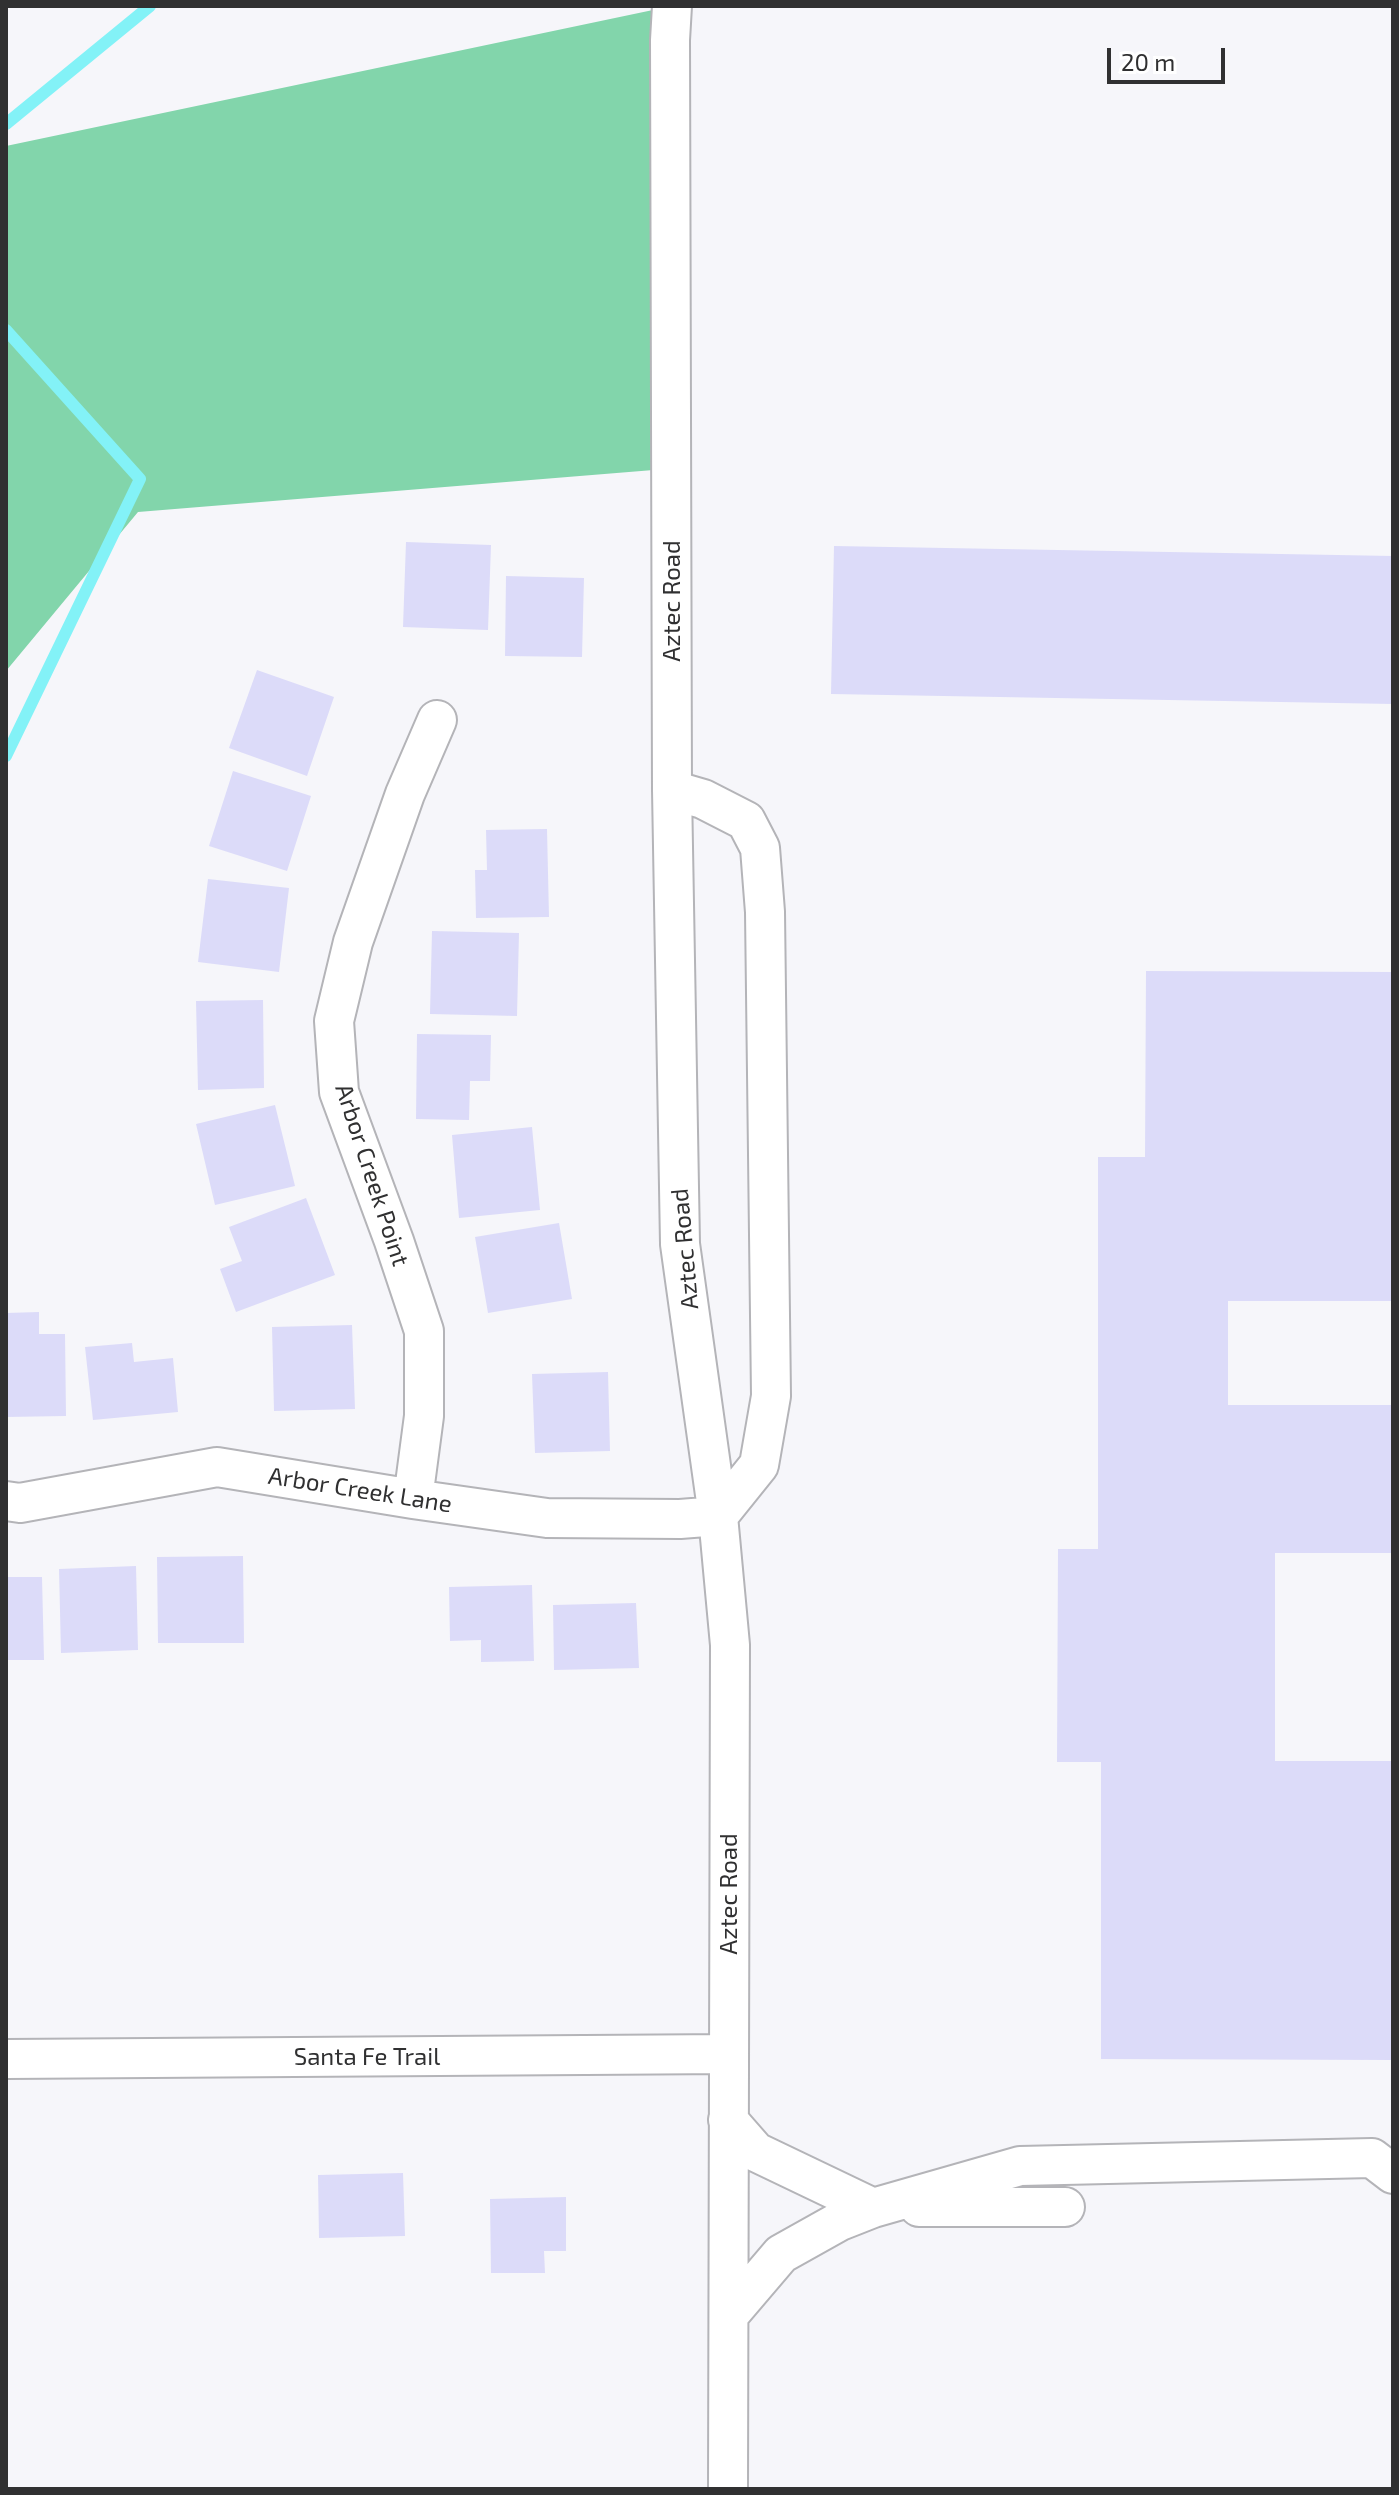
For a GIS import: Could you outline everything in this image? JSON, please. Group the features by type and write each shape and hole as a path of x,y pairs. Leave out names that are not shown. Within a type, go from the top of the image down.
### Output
{"street":[{"name":"Aztec Road","path":"672,6 672,790 680,1244 718,1516 730,1645 728,2489"},
{"name":"Arbor Creek Point","path":"413,1499 424,1416 424,1331 339,1092 334,1021 353,942 405,794 437,720"},
{"path":"672,790 703,799 746,821 760,848 765,912 771,1396 759,1465 718,1516"},
{"name":"Arbor Creek Lane","path":"6,1501 20,1503 217,1467 547,1518 680,1519 718,1516"},
{"name":"Santa Fe Trail","path":"6,2059 729,2054"},
{"path":"728,2120 756,2152 873,2208 1065,2207"},
{"path":"729,2315 781,2254 840,2221 873,2208 1020,2166 1372,2158 1393,2174"}],"green space":[{"path":"672,6 678,468 138,512 6,671 6,146"}],"building":[{"path":"406,542 491,545 488,630 403,627"},
{"path":"834,546 1393,556 1393,704 831,694"},
{"path":"506,576 584,578 582,657 505,656"},
{"path":"257,670 334,697 307,776 229,748"},
{"path":"233,771 311,796 287,871 209,846"},
{"path":"547,829 549,917 476,918 475,870 487,870 486,830"},
{"path":"208,879 289,888 279,972 198,962"},
{"path":"432,931 519,933 517,1016 430,1014"},
{"path":"1146,971 1393,972 1393,1301 1228,1301 1228,1405 1393,1405 1393,1553 1275,1553 1275,1761 1393,1761 1393,2060 1101,2059 1101,1762 1057,1762 1058,1549 1098,1549 1098,1157 1145,1157"},
{"path":"263,1000 264,1088 198,1090 196,1001"},
{"path":"417,1034 491,1035 490,1081 470,1081 469,1120 416,1119"},
{"path":"275,1105 295,1186 215,1205 196,1124"},
{"path":"532,1127 540,1210 459,1218 452,1135"},
{"path":"306,1198 335,1275 236,1312 220,1269 242,1261 229,1227"},
{"path":"559,1223 572,1299 488,1313 475,1237"},
{"path":"39,1312 39,1334 65,1334 66,1416 6,1417 6,1313"},
{"path":"352,1325 355,1409 274,1411 272,1327"},
{"path":"132,1343 134,1362 173,1358 178,1412 93,1420 85,1347"},
{"path":"608,1372 610,1451 535,1453 532,1374"},
{"path":"243,1556 244,1643 158,1643 157,1557"},
{"path":"136,1566 138,1650 61,1653 59,1569"},
{"path":"6,1577 42,1577 44,1660 6,1660"},
{"path":"532,1585 534,1661 481,1662 481,1640 450,1641 449,1587"},
{"path":"636,1603 639,1668 554,1670 553,1605"},
{"path":"403,2173 405,2236 319,2238 318,2175"},
{"path":"566,2197 566,2251 544,2251 545,2273 491,2273 490,2199"}],"waterway":[{"path":"6,124 150,6"},
{"path":"6,330 140,479 6,756"}]}
